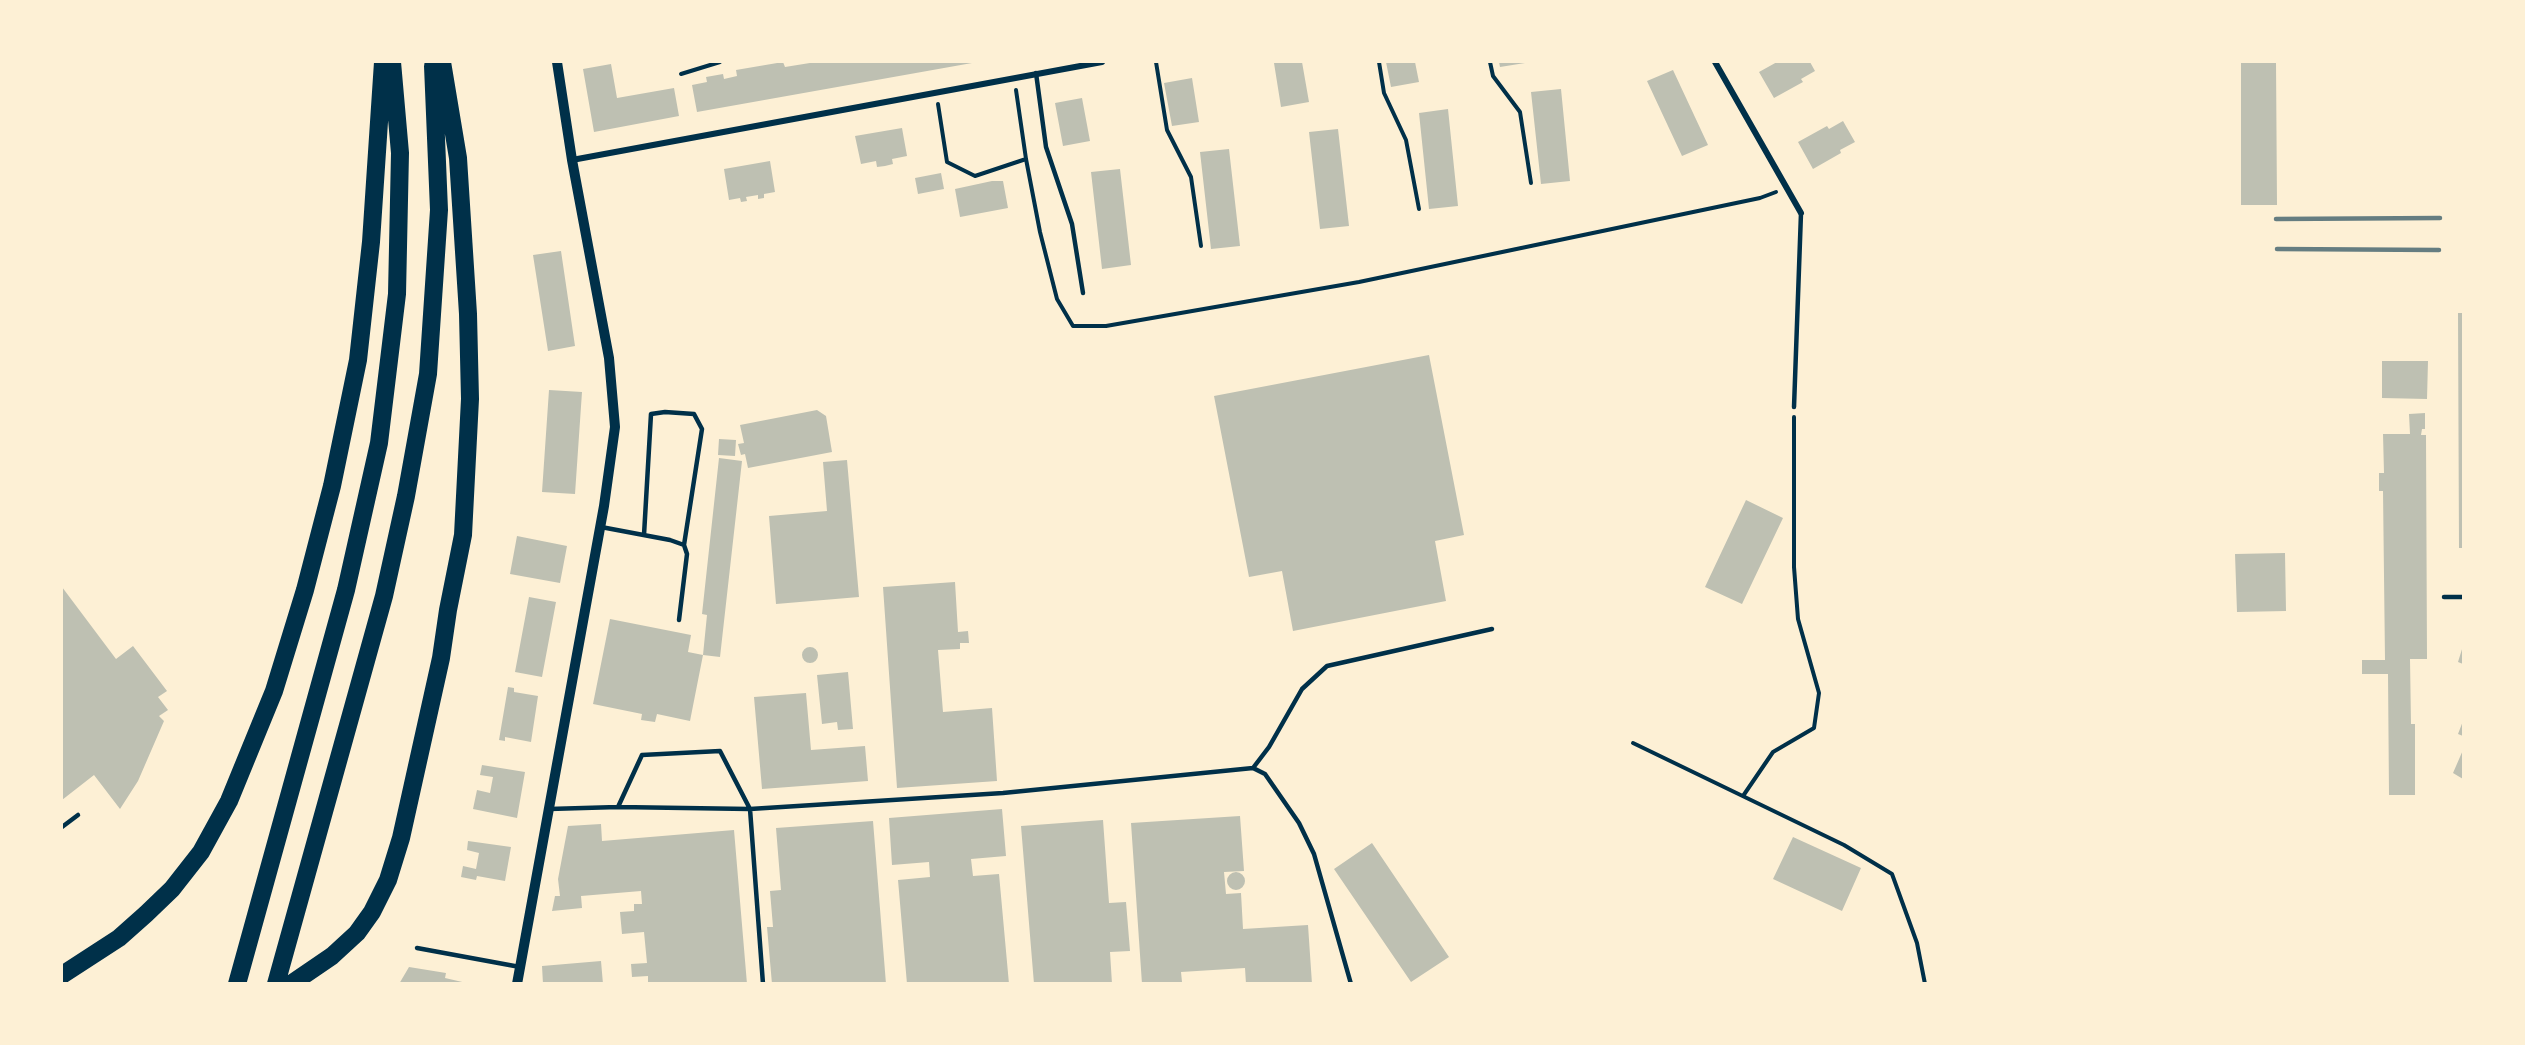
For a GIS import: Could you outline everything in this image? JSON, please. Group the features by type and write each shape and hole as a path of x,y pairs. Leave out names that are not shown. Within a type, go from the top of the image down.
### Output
{"highway":[{"path":"62,975 119,938 172,889 201,852 229,801 274,691 305,590 332,486 358,360 371,242 383,62"},
{"path":"237,984 346,590 379,443 397,294 400,153 392,62"},
{"path":"276,984 384,596 406,496 428,374 439,210 433,62"},
{"path":"291,984 332,956 357,933 372,912 388,880 406,816 441,658 463,535 470,409 468,314 458,158 442,62"}],"street":[{"path":"518,984 601,527 615,427 609,358 572,160 557,62"},
{"path":"572,160 1080,63 1102,62"},
{"path":"1714,62 1801,213"}],"lane":[{"path":"1036,73 1046,147 1072,224 1083,293"},
{"path":"1794,407 1801,213"},
{"path":"644,535 651,414 665,412 694,414 702,429 684,545 687,554 679,620"},
{"path":"601,527 684,545"},
{"path":"2444,597 2463,597"},
{"path":"1253,768 1269,747 1302,689 1327,666 1492,629"},
{"path":"618,807 642,755 720,751 750,809 763,984"},
{"path":"549,809 618,807 750,809 1003,793 1253,768 1265,774 1299,823 1314,854 1351,984"},
{"path":"62,827 78,815"},
{"path":"417,948 520,968"}],"path":[{"path":"681,74 720,62"},
{"path":"1156,62 1167,130 1191,177 1201,246"},
{"path":"1379,62 1384,93 1406,140 1419,209"},
{"path":"1490,62 1493,76 1520,112 1531,183"},
{"path":"1014,77 1026,159 1057,299 1073,326 1106,326 1359,282 1760,198 1788,187"},
{"path":"936,91 947,162 975,176 1026,159"},
{"path":"1743,796 1773,752 1814,728 1819,693 1798,619 1794,567 1794,407"},
{"path":"1633,743 1844,845 1892,874 1917,943 1925,984"}],"building":[{"path":"783,62 785,67 816,62 972,63 697,112 692,85 707,82 706,77 723,74 724,79 737,76 736,70"},
{"path":"1302,62 1309,102 1281,107 1274,63"},
{"path":"1386,62 1415,62 1419,82 1391,87"},
{"path":"1499,62 1525,62 1525,63 1500,67"},
{"path":"1777,62 1810,62 1815,71 1801,79 1803,82 1774,98 1759,72"},
{"path":"2241,62 2276,62 2277,205 2241,205"},
{"path":"611,64 617,98 674,88 679,116 594,132 583,69"},
{"path":"1673,70 1708,145 1682,156 1647,81"},
{"path":"1192,78 1199,122 1172,126 1164,83"},
{"path":"1561,89 1570,181 1541,184 1531,92"},
{"path":"1082,98 1090,141 1063,146 1055,103"},
{"path":"1448,109 1458,206 1429,209 1419,113"},
{"path":"1843,121 1855,142 1813,169 1798,142 1827,126 1829,129"},
{"path":"902,128 907,156 892,159 893,164 885,166 877,167 876,161 861,164 855,136"},
{"path":"1338,129 1349,226 1320,229 1309,132"},
{"path":"1229,149 1240,246 1211,249 1200,152"},
{"path":"770,161 775,192 764,194 764,198 758,199 758,195 746,197 747,201 741,202 740,198 729,200 724,169"},
{"path":"1120,169 1131,265 1102,269 1091,172"},
{"path":"941,173 944,189 918,194 915,178"},
{"path":"992,181 1003,181 1008,208 960,217 955,189"},
{"path":"561,251 575,346 548,351 533,255"},
{"path":"2458,313 2463,313 2463,548 2459,548"},
{"path":"1429,355 1464,535 1435,541 1446,601 1293,631 1282,571 1249,577 1214,396"},
{"path":"2382,361 2428,361 2427,399 2382,398"},
{"path":"549,390 582,392 575,494 542,492"},
{"path":"817,410 826,416 832,452 748,468 745,454 741,455 738,444 744,443 740,425"},
{"path":"2425,413 2425,429 2422,429 2421,435 2426,435 2427,659 2410,659 2411,724 2415,724 2415,795 2389,795 2388,674 2362,674 2362,660 2385,660 2383,491 2379,491 2379,473 2384,473 2383,434 2410,434 2409,414"},
{"path":"719,439 736,440 735,456 718,455"},
{"path":"719,458 742,461 720,657 703,655 707,615 702,614"},
{"path":"847,460 859,597 776,604 769,516 827,511 823,462"},
{"path":"1746,500 1783,518 1742,604 1705,587"},
{"path":"517,536 567,546 560,583 510,574"},
{"path":"2285,553 2286,611 2237,612 2235,554"},
{"path":"955,582 958,632 968,631 969,643 960,643 960,649 938,650 943,712 992,708 997,781 897,788 883,587"},
{"path":"62,587 116,659 133,646 167,691 158,697 168,710 159,716 164,721 138,781 120,809 94,775 62,800"},
{"path":"529,597 556,602 542,677 515,672"},
{"path":"610,619 691,635 688,652 703,655 690,721 657,714 655,722 641,720 642,714 593,704"},
{"path":"2463,646 2463,664 2458,662"},
{"path":"810,647 818,655 810,663 802,655"},
{"path":"848,672 853,729 838,730 837,722 822,724 817,675"},
{"path":"508,687 514,688 514,692 538,696 531,742 505,737 505,741 499,740"},
{"path":"806,693 811,750 865,746 868,781 762,789 754,697"},
{"path":"2463,721 2463,736 2458,734"},
{"path":"2463,750 2463,779 2453,773"},
{"path":"482,765 525,772 517,818 473,809 477,790 490,793 493,777 480,775"},
{"path":"1002,809 1006,856 971,859 973,876 999,874 1009,984 907,984 898,880 930,877 929,862 892,865 889,818"},
{"path":"1240,816 1244,871 1224,872 1226,894 1241,893 1243,929 1308,925 1312,984 1246,984 1245,968 1181,972 1182,982 1142,984 1131,823"},
{"path":"1103,820 1109,903 1126,902 1130,951 1110,952 1112,984 1034,984 1021,826"},
{"path":"873,821 886,984 772,984 767,927 773,927 770,891 781,890 776,828"},
{"path":"601,824 602,841 734,830 747,984 648,984 648,976 632,977 631,964 647,963 644,932 622,934 620,912 634,911 634,904 642,904 641,891 581,896 582,908 552,911 555,896 560,896 558,879 568,826"},
{"path":"1793,837 1861,868 1842,911 1773,879"},
{"path":"468,841 511,847 505,881 477,876 476,880 461,877 463,866 476,869 479,853 467,850"},
{"path":"1372,843 1449,957 1411,982 1334,869"},
{"path":"1232,872 1240,872 1245,877 1243,888 1232,890 1227,885 1227,877"},
{"path":"601,961 603,984 543,984 542,966"},
{"path":"409,967 446,973 445,978 471,984 399,984"}],"railway":[{"path":"2276,219 2440,218"},
{"path":"2277,249 2439,250"}]}
